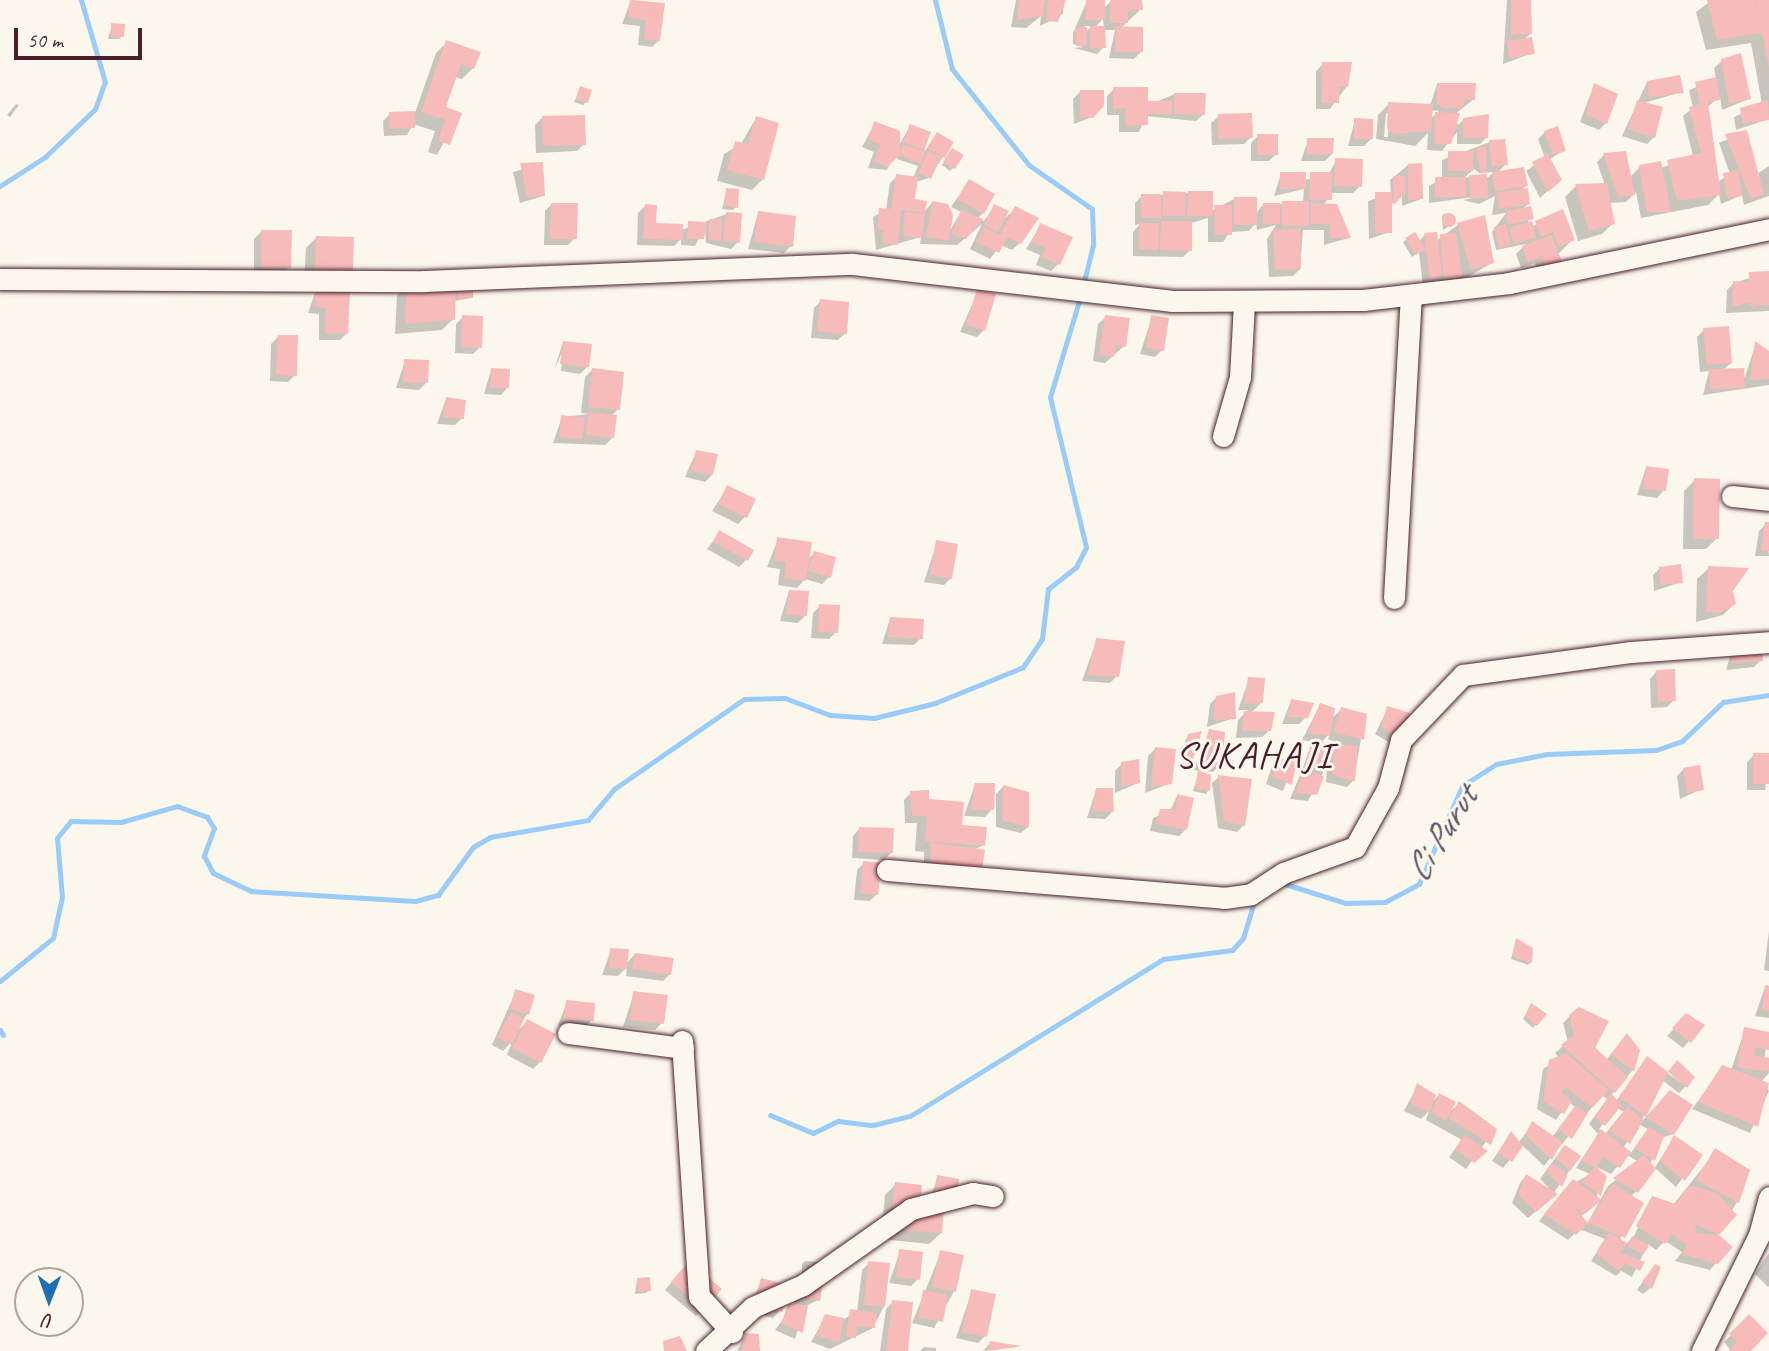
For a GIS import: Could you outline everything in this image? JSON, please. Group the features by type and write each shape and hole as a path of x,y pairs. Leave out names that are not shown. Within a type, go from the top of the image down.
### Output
{"street":[{"path":"0,279 437,281 841,264 1078,294 1244,303 1411,295 1509,283 1769,229"},
{"path":"1394,598 1411,295"},
{"path":"1223,436 1240,377 1244,303"},
{"path":"1732,496 1769,500"},
{"path":"887,870 1224,898 1251,894 1283,873 1355,847 1388,788 1401,740 1464,675 1631,652 1769,642"},
{"path":"568,1033 683,1044 699,1296 732,1332"},
{"path":"706,1351 732,1332 753,1307 803,1285 911,1209 973,1193 993,1196"},
{"path":"1702,1351 1764,1238 1769,1197"}],"building":[{"path":"630,0 665,3 660,41 644,39 646,20 628,17"},
{"path":"1019,0 1045,0 1043,16 1017,20"},
{"path":"1048,0 1066,0 1058,22 1046,21"},
{"path":"1086,0 1105,0 1105,20 1085,20"},
{"path":"1110,0 1142,0 1143,10 1128,10 1128,23 1110,23"},
{"path":"1511,0 1531,0 1532,34 1511,35"},
{"path":"1707,0 1754,0 1756,7 1755,0 1769,0 1769,67 1762,33 1717,40"},
{"path":"111,23 125,24 124,37 111,37"},
{"path":"1090,26 1105,26 1106,48 1090,49"},
{"path":"1116,26 1143,27 1143,52 1115,52"},
{"path":"1087,27 1087,45 1076,46 1075,28"},
{"path":"1532,37 1535,54 1509,58 1507,41"},
{"path":"446,40 481,52 474,69 461,64 446,107 462,113 450,145 438,141 445,120 421,112"},
{"path":"1741,53 1751,99 1729,104 1721,59"},
{"path":"1322,62 1352,62 1348,87 1339,87 1339,103 1322,103"},
{"path":"1680,75 1684,93 1649,97 1647,81"},
{"path":"1716,77 1720,100 1708,102 1721,195 1677,201 1667,160 1701,153 1689,107 1700,104 1695,82"},
{"path":"1437,83 1476,83 1475,100 1466,99 1461,109 1443,108 1437,104"},
{"path":"1594,83 1618,94 1607,124 1586,115"},
{"path":"580,86 592,90 588,103 576,99"},
{"path":"1113,87 1148,87 1148,101 1172,101 1172,114 1148,114 1148,125 1126,126 1125,108 1113,109"},
{"path":"1080,90 1104,90 1104,106 1093,118 1080,118"},
{"path":"1174,93 1206,93 1205,115 1174,114"},
{"path":"1637,100 1663,107 1655,138 1628,129"},
{"path":"1768,100 1769,120 1743,124 1740,108"},
{"path":"1388,102 1433,104 1431,131 1393,134 1387,128"},
{"path":"415,111 415,128 390,129 389,112"},
{"path":"1435,112 1460,113 1451,144 1434,144"},
{"path":"1252,113 1253,138 1218,139 1218,114"},
{"path":"1489,114 1488,138 1463,138 1463,118"},
{"path":"585,115 586,145 543,146 542,116"},
{"path":"756,116 779,123 764,180 727,170 735,141 748,144"},
{"path":"1354,118 1373,119 1373,139 1354,139"},
{"path":"874,121 900,131 900,153 903,144 925,152 921,164 899,155 888,167 874,162 880,144 868,140"},
{"path":"910,124 931,132 924,150 903,142"},
{"path":"1558,126 1566,151 1553,155 1544,131"},
{"path":"1747,130 1764,194 1751,199 1725,134"},
{"path":"937,132 954,142 945,158 927,148"},
{"path":"1257,134 1278,134 1278,155 1257,155"},
{"path":"1307,138 1334,138 1333,154 1307,155"},
{"path":"1505,139 1508,165 1492,167 1489,140"},
{"path":"1487,147 1486,173 1481,173 1476,148"},
{"path":"952,148 964,155 955,169 943,162"},
{"path":"928,151 941,156 931,179 918,173"},
{"path":"1448,151 1473,151 1473,171 1448,171"},
{"path":"1626,151 1635,195 1618,197 1603,153"},
{"path":"1548,154 1562,180 1548,192 1532,162"},
{"path":"1335,158 1363,159 1362,187 1334,186"},
{"path":"1661,161 1671,212 1647,212 1639,165"},
{"path":"543,162 545,196 527,197 520,163"},
{"path":"1422,163 1423,199 1408,200 1408,164"},
{"path":"1524,167 1528,186 1495,191 1492,172"},
{"path":"1738,170 1743,196 1727,198 1723,173"},
{"path":"1280,172 1306,172 1306,189 1280,189"},
{"path":"1310,172 1332,172 1332,200 1309,200"},
{"path":"896,174 918,177 915,199 927,201 925,213 901,210 898,245 882,243 884,231 877,228 879,208 891,209"},
{"path":"1487,174 1488,198 1470,198 1469,175"},
{"path":"1405,175 1406,192 1394,205 1393,176"},
{"path":"1435,177 1466,177 1466,197 1435,197"},
{"path":"969,179 995,194 984,214 957,199"},
{"path":"1607,183 1615,224 1589,231 1575,184"},
{"path":"726,188 739,189 738,208 724,206"},
{"path":"1528,188 1530,204 1499,209 1496,193"},
{"path":"1163,191 1186,192 1185,216 1162,216"},
{"path":"1188,191 1213,191 1213,216 1187,216"},
{"path":"1375,192 1392,192 1392,233 1375,233"},
{"path":"1141,194 1161,194 1161,218 1141,218"},
{"path":"1234,197 1257,197 1257,225 1234,225"},
{"path":"932,201 948,204 953,215 949,241 926,237"},
{"path":"1282,201 1309,201 1309,226 1282,226"},
{"path":"551,203 578,203 577,239 550,239"},
{"path":"1263,203 1280,203 1280,224 1263,224"},
{"path":"1311,203 1337,204 1351,238 1330,238 1330,224 1311,224"},
{"path":"645,204 657,205 656,223 683,224 683,240 643,239"},
{"path":"994,204 1009,211 998,232 984,225"},
{"path":"1214,205 1232,205 1232,235 1215,235"},
{"path":"1015,206 1039,218 1021,244 1007,237 999,253 976,242 984,227 1000,235"},
{"path":"1531,206 1534,219 1508,225 1505,212"},
{"path":"1563,209 1575,240 1559,247 1553,232 1541,237 1535,221"},
{"path":"961,210 983,219 966,239 952,234"},
{"path":"758,211 796,216 793,247 754,242"},
{"path":"726,212 742,213 740,243 723,241"},
{"path":"905,212 925,214 922,238 903,236"},
{"path":"1449,213 1454,215 1454,225 1449,227 1444,225 1442,220 1444,215"},
{"path":"1485,215 1494,263 1471,270 1457,223"},
{"path":"709,219 722,219 721,241 709,240"},
{"path":"688,221 707,222 704,239 687,239"},
{"path":"1161,221 1192,221 1192,251 1160,250"},
{"path":"1532,221 1536,238 1514,243 1509,228"},
{"path":"1040,223 1073,237 1060,265 1041,257 1046,248 1032,242"},
{"path":"1139,223 1159,223 1158,250 1139,249"},
{"path":"1506,224 1511,245 1499,248 1494,227"},
{"path":"1300,229 1301,269 1275,270 1273,230"},
{"path":"261,230 292,230 291,268 261,268"},
{"path":"1415,232 1426,249 1416,255 1405,238"},
{"path":"1437,232 1442,274 1430,281 1424,233"},
{"path":"1456,233 1462,276 1445,288 1440,234"},
{"path":"1552,235 1562,262 1546,268 1542,257 1528,262 1522,246"},
{"path":"316,236 354,237 353,272 315,270"},
{"path":"1769,271 1769,305 1751,306 1750,295 1750,302 1732,307 1733,281 1749,282 1749,272"},
{"path":"407,283 456,285 455,320 405,324"},
{"path":"459,285 473,286 473,298 458,299"},
{"path":"316,289 350,290 348,334 325,333 326,308 314,306"},
{"path":"977,289 996,294 985,331 966,325"},
{"path":"820,299 849,302 847,334 817,331"},
{"path":"462,315 483,316 482,348 461,347"},
{"path":"1105,315 1130,318 1126,347 1116,345 1114,357 1099,355"},
{"path":"1151,315 1169,318 1164,351 1146,348"},
{"path":"1729,326 1732,363 1707,365 1703,328"},
{"path":"278,335 298,335 297,376 276,375"},
{"path":"563,341 592,344 589,367 560,364"},
{"path":"1755,341 1769,351 1769,379 1750,380"},
{"path":"404,359 429,360 428,383 403,382"},
{"path":"491,368 510,369 509,388 490,388"},
{"path":"592,368 624,372 620,410 588,407"},
{"path":"1744,368 1745,388 1710,389 1709,369"},
{"path":"446,397 466,400 464,419 443,417"},
{"path":"588,412 617,415 614,438 586,435"},
{"path":"561,415 585,418 582,439 559,437"},
{"path":"696,450 718,454 713,475 691,471"},
{"path":"1646,466 1669,469 1666,491 1643,489"},
{"path":"1694,478 1720,479 1719,539 1693,539"},
{"path":"727,485 756,499 747,518 718,504"},
{"path":"1765,522 1769,522 1769,551 1761,550"},
{"path":"719,530 754,550 748,561 713,542"},
{"path":"777,537 812,542 806,581 784,578 786,562 774,561"},
{"path":"936,540 958,544 952,579 930,575"},
{"path":"814,551 836,557 831,578 808,571"},
{"path":"1681,564 1683,583 1660,585 1659,567"},
{"path":"1708,566 1749,568 1733,591 1736,604 1720,613 1706,612"},
{"path":"789,590 809,591 807,616 786,615"},
{"path":"819,604 840,605 838,633 818,632"},
{"path":"890,617 924,619 923,639 888,637"},
{"path":"1096,638 1125,641 1119,677 1088,675"},
{"path":"1762,647 1763,661 1732,663 1731,650"},
{"path":"1675,669 1676,701 1658,702 1656,670"},
{"path":"1248,677 1265,678 1263,703 1244,704"},
{"path":"1235,692 1236,719 1213,720 1216,696"},
{"path":"1291,699 1314,703 1308,718 1288,717"},
{"path":"1320,703 1335,708 1330,736 1308,733"},
{"path":"1387,706 1410,713 1400,738 1381,727"},
{"path":"1341,707 1367,714 1364,740 1334,732"},
{"path":"1244,711 1275,712 1271,731 1242,731"},
{"path":"1209,729 1225,732 1222,766 1199,763"},
{"path":"1202,731 1193,759 1183,758 1188,734"},
{"path":"1313,740 1326,743 1326,768 1304,764"},
{"path":"1334,743 1358,746 1355,781 1332,775"},
{"path":"1155,747 1176,749 1172,784 1151,787"},
{"path":"1753,753 1769,753 1769,784 1753,784"},
{"path":"1273,758 1297,760 1292,785 1273,777"},
{"path":"1139,759 1140,783 1121,787 1121,762"},
{"path":"1700,765 1704,790 1687,793 1683,768"},
{"path":"1198,770 1211,775 1210,791 1195,789"},
{"path":"1302,771 1324,776 1317,795 1296,793"},
{"path":"1218,775 1252,779 1245,826 1224,821"},
{"path":"975,783 995,783 994,810 971,810"},
{"path":"1003,785 1029,792 1029,827 1002,820"},
{"path":"1096,788 1113,788 1114,812 1093,811"},
{"path":"929,790 929,799 964,802 962,825 987,827 985,846 925,841 927,816 912,816 910,791"},
{"path":"1177,794 1194,798 1187,830 1156,824 1160,809 1176,809"},
{"path":"859,827 894,828 893,853 858,852"},
{"path":"930,842 985,850 982,870 931,866"},
{"path":"863,861 882,863 878,895 860,893"},
{"path":"1516,938 1533,948 1532,963 1513,957"},
{"path":"610,948 629,949 627,969 609,968"},
{"path":"635,953 674,958 671,975 632,969"},
{"path":"1765,985 1769,986 1769,1011 1762,1010"},
{"path":"515,989 535,995 529,1015 510,1009"},
{"path":"633,991 668,995 664,1024 630,1020"},
{"path":"566,1000 595,1003 594,1021 564,1019"},
{"path":"1531,1003 1547,1014 1537,1026 1525,1016"},
{"path":"1579,1007 1609,1021 1595,1048 1628,1077 1615,1093 1561,1045 1574,1035 1569,1015"},
{"path":"511,1012 524,1019 512,1045 497,1037"},
{"path":"1686,1013 1705,1025 1691,1043 1672,1028"},
{"path":"527,1019 556,1034 541,1063 512,1048"},
{"path":"1744,1027 1769,1032 1769,1050 1756,1047 1754,1055 1769,1058 1769,1072 1737,1067"},
{"path":"1627,1033 1640,1050 1634,1072 1611,1054"},
{"path":"1566,1053 1609,1090 1592,1108 1565,1087 1562,1093 1572,1101 1564,1114 1543,1101 1549,1060"},
{"path":"1647,1056 1668,1072 1646,1117 1619,1097"},
{"path":"1677,1060 1695,1077 1687,1088 1668,1072"},
{"path":"1722,1065 1769,1083 1758,1127 1698,1102"},
{"path":"1417,1083 1436,1095 1430,1113 1410,1103"},
{"path":"1670,1090 1693,1105 1674,1135 1646,1117"},
{"path":"1439,1093 1456,1102 1446,1121 1432,1113"},
{"path":"1611,1093 1622,1105 1605,1126 1595,1117"},
{"path":"1459,1101 1497,1129 1491,1145 1449,1118"},
{"path":"1575,1106 1588,1113 1572,1139 1558,1129"},
{"path":"1628,1106 1643,1121 1630,1144 1608,1130"},
{"path":"1532,1121 1562,1142 1552,1160 1525,1135"},
{"path":"1649,1127 1664,1136 1655,1161 1634,1148"},
{"path":"1601,1129 1631,1152 1620,1168 1604,1158 1596,1167 1581,1161"},
{"path":"1511,1131 1523,1146 1512,1162 1498,1153"},
{"path":"1464,1135 1488,1151 1474,1163 1455,1149"},
{"path":"1674,1135 1703,1155 1685,1181 1660,1161"},
{"path":"1565,1145 1581,1156 1570,1171 1556,1158"},
{"path":"1715,1148 1750,1170 1739,1203 1696,1180"},
{"path":"1644,1155 1656,1169 1638,1193 1613,1178"},
{"path":"1553,1164 1568,1174 1562,1187 1546,1171"},
{"path":"1596,1167 1607,1176 1601,1196 1581,1181"},
{"path":"1526,1174 1558,1194 1536,1212 1518,1195"},
{"path":"937,1175 959,1179 954,1208 932,1205"},
{"path":"1573,1179 1602,1200 1585,1214 1573,1206 1588,1223 1576,1235 1544,1214"},
{"path":"895,1182 922,1185 920,1208 944,1210 942,1233 891,1229"},
{"path":"1613,1184 1644,1203 1625,1238 1588,1223"},
{"path":"1689,1185 1717,1193 1737,1215 1719,1235 1733,1247 1718,1264 1681,1254 1687,1245 1672,1234 1665,1244 1636,1226 1652,1196 1676,1204","holes":["1695,1224 1719,1235 1696,1233"]},
{"path":"1609,1232 1627,1243 1621,1253 1645,1262 1640,1271 1625,1263 1619,1271 1596,1253"},
{"path":"1632,1236 1649,1246 1643,1255 1628,1246"},
{"path":"899,1249 923,1252 920,1280 896,1277"},
{"path":"940,1250 964,1255 956,1292 932,1287"},
{"path":"689,1261 722,1289 704,1310 671,1282"},
{"path":"868,1261 890,1263 885,1307 864,1305"},
{"path":"1655,1264 1661,1267 1652,1289 1642,1282"},
{"path":"650,1277 651,1291 638,1292 637,1278"},
{"path":"761,1278 789,1285 782,1312 754,1304"},
{"path":"803,1279 823,1281 820,1301 800,1298"},
{"path":"971,1289 996,1294 987,1337 962,1332"},
{"path":"923,1290 948,1295 943,1322 918,1317"},
{"path":"892,1300 913,1302 908,1351 886,1351"},
{"path":"789,1303 808,1306 803,1333 781,1323"},
{"path":"850,1309 877,1313 875,1328 857,1326 856,1338 846,1337"},
{"path":"825,1314 844,1318 839,1343 816,1335"},
{"path":"1749,1314 1768,1333 1751,1351 1728,1351 1737,1342 1729,1334"},
{"path":"746,1333 759,1334 760,1351 741,1351"},
{"path":"680,1336 687,1351 664,1351 663,1341"},
{"path":"990,1341 1021,1346 988,1351"}],"waterway":[{"path":"0,186 45,157 95,109 105,82 81,0"},
{"path":"935,0 952,69 1029,165 1092,209 1093,245 1083,285"},
{"path":"0,981 53,938 62,897 57,838 71,821 121,822 177,806 207,817 214,828 204,856 213,873 251,891 415,901 438,895 473,847 490,837 588,820 614,789 744,699 785,698 830,715 874,718 935,703 1023,667 1042,639 1048,589 1076,567 1086,547 1050,397 1081,294"},
{"name":"Ci Purut","path":"1282,883 1345,903 1385,902 1419,884 1462,786 1496,764 1547,754 1656,750 1682,741 1723,702 1769,695"},
{"name":"Ci Purut","path":"770,1115 813,1133 838,1121 873,1125 910,1116 1163,959 1232,950 1243,938 1254,901"},
{"path":"0,1030 3,1035"}],"district":[{"name":"SUKAHAJI","path":"1254,755"}]}
